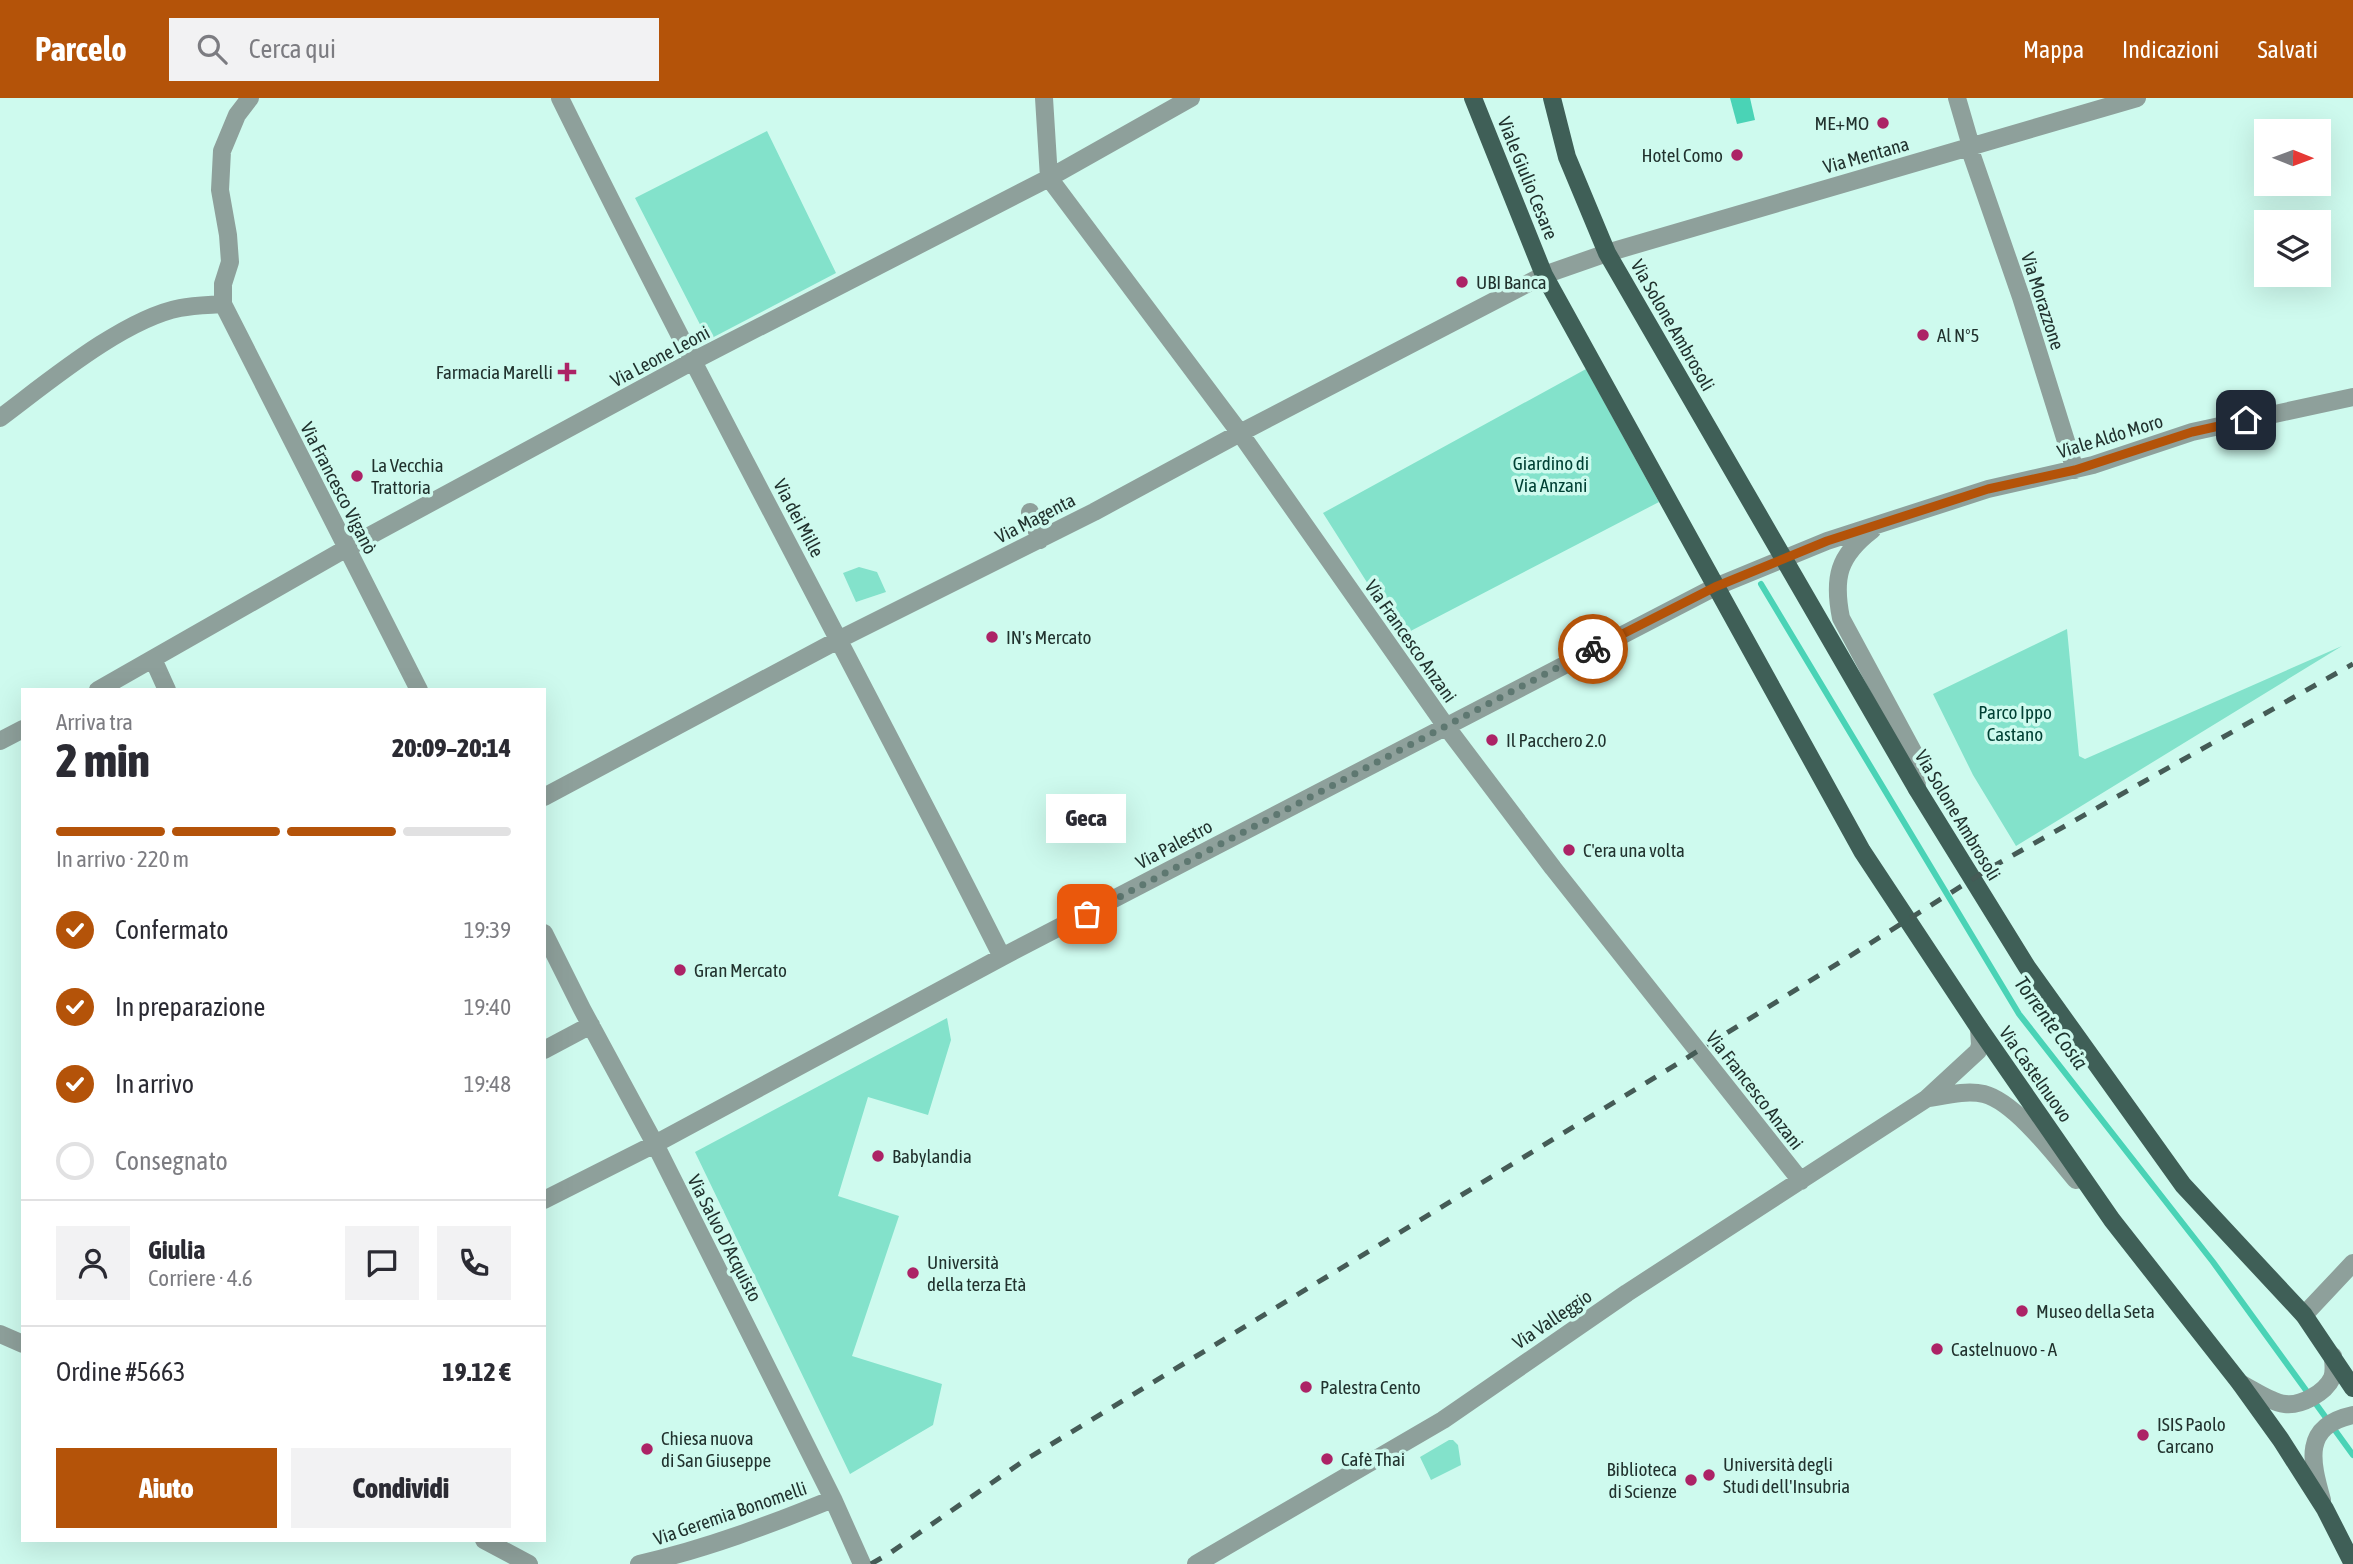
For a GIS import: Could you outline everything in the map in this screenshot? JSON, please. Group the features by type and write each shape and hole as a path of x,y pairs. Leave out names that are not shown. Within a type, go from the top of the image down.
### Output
{"main road":[{"name":"Viale Giulio Cesare","path":"1473,98 1544,275"},
{"path":"1552,98 1567,157 1607,253"},
{"name":"Via Solone Ambrosoli","path":"1607,253 1775,561 2027,967 2183,1185 2310,1310 2353,1388"},
{"path":"1544,275 1723,583"},
{"name":"Via Castelnuovo","path":"1723,583 1862,851 1979,1028 2112,1220 2240,1383 2281,1440 2325,1509 2353,1564"}],"street":[{"path":"0,418 78,360 128,330 180,307 223,304 223,284 230,262 220,190 222,151 237,115 250,98"},
{"name":"Via dei Mille","path":"559,98 1002,957"},
{"path":"1044,98 1049,178"},
{"name":"Via Leone Leoni","path":"102,688 347,548 693,361 1049,178 1191,98"},
{"name":"Via Morazzone","path":"1957,98 1970,146 2075,470"},
{"name":"Via Mentana","path":"1607,253 2137,98"},
{"name":"Via Francesco Anzani","path":"1049,178 1240,433 1445,725 1553,868 1801,1181"},
{"path":"1544,275 1607,253"},
{"name":"Via Magenta","path":"546,796 840,639 1040,540 1544,275"},
{"name":"Via Francesco Viganò","path":"223,304 418,688"},
{"name":"Viale Aldo Moro","path":"1723,583 1775,561 1881,523 1988,489 2075,470 2192,432 2353,397"},
{"path":"1030,512 1040,540"},
{"name":"Viale Aldo Moro","path":"1881,523 1860,539 1843,560 1839,574 1838,600 1841,618 1916,757 1917,789"},
{"name":"Via Palestro","path":"546,1199 655,1144 1002,957 1445,725 1723,583"},
{"path":"153,659 166,688"},
{"path":"0,741 21,730"},
{"name":"Via Salvo D'Acquisto","path":"546,937 655,1144 833,1499 862,1564"},
{"path":"546,1049 591,1025"},
{"name":"Via Valleggio","path":"1196,1564 1443,1420 1627,1293 1926,1099 1978,1052 1979,1028"},
{"name":"Via Valleggio","path":"1926,1099 1965,1093 1982,1093 1997,1099 2031,1128 2112,1220"},
{"path":"2310,1310 2353,1264"},
{"path":"0,1334 21,1343"},
{"path":"2240,1383 2274,1401 2287,1404 2308,1399 2328,1385 2334,1371 2333,1356"},
{"path":"2325,1509 2314,1470 2313,1447 2316,1438 2328,1425 2350,1416"},
{"name":"Via Geremia Bonomelli","path":"639,1564 730,1539 833,1499"},
{"path":"488,1542 529,1564"}],"green space":[{"path":"767,131 836,273 708,340 635,198"},
{"name":"Giardino di Via Anzani","path":"1586,369 1659,502 1401,636 1323,513"},
{"path":"859,567 877,572 886,592 856,602 843,573"},
{"name":"Parco Ippo Castano","path":"2067,629 2079,756 2085,759 2342,646 2016,846 1973,775 1933,694"},
{"path":"947,1018 951,1040 928,1115 868,1097 838,1196 899,1216 852,1356 942,1384 933,1425 850,1474 695,1152"},
{"path":"1449,1440 1458,1445 1461,1465 1431,1480 1420,1457"}],"shaded area":[{"path":"1730,98 1750,98 1755,120 1737,124"}],"waterway":[{"name":"Torrente Cosia","path":"1761,584 2019,1014 2213,1262 2353,1455"}],"railway":[{"path":"871,1564 1022,1462 1682,1061 1992,867 2353,664"}],"way so far":[{"path":"1087,914 1593,649"}],"place":[{"name":"ME+MO","path":"1883,123"},
{"name":"Hotel Como","path":"1737,155"},
{"name":"UBI Banca","path":"1462,282"},
{"name":"Al N°5","path":"1923,335"},
{"name":"Farmacia Marelli","path":"567,372"},
{"name":"La Vecchia Trattoria","path":"357,476"},
{"name":"IN's Mercato","path":"992,637"},
{"name":"Il Pacchero 2.0","path":"1492,740"},
{"name":"C'era una volta","path":"1569,850"},
{"name":"Geca","path":"1087,914"},
{"name":"Gran Mercato","path":"680,970"},
{"name":"Babylandia","path":"878,1156"},
{"name":"Università della terza Età","path":"913,1273"},
{"name":"Museo della Seta","path":"2022,1311"},
{"name":"Castelnuovo - A","path":"1937,1349"},
{"name":"Palestra Cento","path":"1306,1387"},
{"name":"ISIS Paolo Carcano","path":"2143,1435"},
{"name":"Chiesa nuova di San Giuseppe","path":"647,1449"},
{"name":"Cafè Thai","path":"1327,1459"},
{"name":"Università degli Studi dell'Insubria","path":"1709,1475"},
{"name":"Biblioteca di Scienze","path":"1691,1480"}],"route":[{"path":"1593,649 1715,587 1827,541 1988,489 2075,470 2192,432 2246,420"}]}
